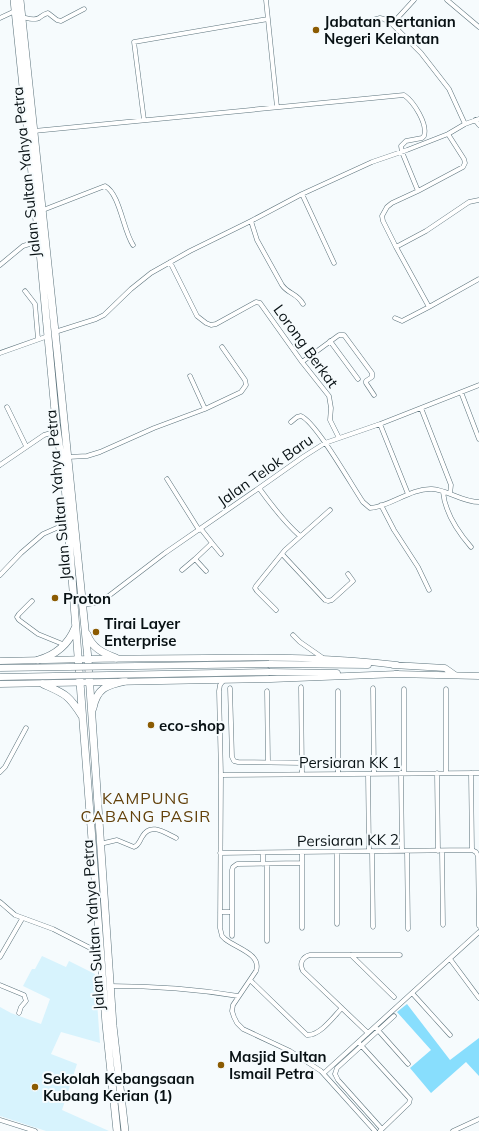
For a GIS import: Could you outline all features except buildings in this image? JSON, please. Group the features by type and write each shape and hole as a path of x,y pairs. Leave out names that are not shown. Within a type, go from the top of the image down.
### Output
{"highway":[{"name":"Jalan Sultan Yahya Petra","path":"14,0 56,422 65,485 106,1024 117,1131"},
{"name":"Jalan Sultan Yahya Petra","path":"20,0 43,210 88,659 113,1026 125,1131"},
{"path":"56,422 59,415 62,414 64,416"},
{"path":"38,660 52,655 65,645 76,626"},
{"path":"84,626 91,643 105,654 116,658"},
{"path":"91,715 94,702 101,691 106,687 125,682"},
{"path":"43,684 60,690 67,695 83,717"}],"main road":[{"path":"103,658 100,668 110,682"},
{"path":"0,661 103,658 268,658 356,660 397,665"},
{"path":"52,683 58,677 61,668 61,664 54,659"},
{"path":"0,668 269,664 397,665 445,668 455,675"},
{"path":"0,677 270,672 479,676"},
{"path":"0,684 286,679 398,674"}],"street":[{"path":"266,0 277,107"},
{"path":"392,24 414,0"},
{"path":"447,0 479,27"},
{"path":"22,17 34,19 48,13 57,20 61,20 84,9"},
{"path":"0,18 15,11"},
{"path":"369,21 382,18 392,24 421,53 449,89 465,124"},
{"path":"144,120 134,42 268,19"},
{"path":"34,130 405,96 420,115 425,135 422,138 404,142 401,146 418,191"},
{"path":"55,332 104,315 131,289 151,273 302,194 372,162 448,134 465,124 477,120 479,125"},
{"path":"430,307 396,247 382,216 383,211 392,202 418,191 463,167 465,163 464,160 448,134"},
{"path":"43,210 102,186 106,187 110,190 122,213 127,235 132,245"},
{"path":"302,194 334,263"},
{"path":"396,247 426,230 469,202 479,200"},
{"path":"251,221 257,240 285,290 295,294 303,304"},
{"path":"0,265 23,246 39,241"},
{"name":"Lorong Berkat","path":"170,262 197,316 206,323 211,325 216,324 258,302 329,396 331,408 330,420 339,438"},
{"path":"395,318 402,321 479,279"},
{"path":"25,291 35,304 38,339"},
{"path":"302,362 341,334 346,337 372,373 372,377 366,381 366,383 374,395"},
{"path":"0,353 48,336"},
{"path":"330,341 358,379"},
{"path":"68,457 87,456 100,452 154,428 205,410 241,392 246,385 245,380 222,347"},
{"path":"190,376 205,410"},
{"name":"Jalan Telok Baru","path":"82,605 95,603 106,598 165,553 303,456 325,443 380,424 479,385"},
{"path":"461,392 479,439"},
{"path":"8,407 26,446"},
{"path":"422,408 451,485 450,494"},
{"path":"291,422 297,417 301,416 305,418 325,443 366,506 370,508 374,508 408,494 432,489 471,502 479,502"},
{"path":"380,424 408,494"},
{"path":"0,464 44,435 58,431"},
{"path":"167,479 200,529 222,554"},
{"path":"259,488 275,510 300,536"},
{"path":"443,492 446,506 462,537 471,547"},
{"path":"381,505 394,530 418,567 429,590"},
{"path":"276,610 255,588 282,554 330,510"},
{"path":"0,575 21,553 43,534 68,523"},
{"path":"182,570 212,543"},
{"path":"282,554 325,600 328,601 332,600 353,581 348,574"},
{"path":"195,559 206,571"},
{"path":"32,601 19,614 19,620 38,634 65,645"},
{"path":"293,635 306,647 324,659"},
{"path":"209,680 215,685 218,691"},
{"path":"224,680 218,691 221,775 220,928 222,936 228,942 251,955 257,962 256,971 238,996 233,1005 232,1011 237,1023 243,1029 290,1051 325,1074 375,1131"},
{"path":"301,687 302,774"},
{"path":"230,688 232,757 234,761 302,762"},
{"path":"373,688 374,774"},
{"path":"402,851 404,689"},
{"path":"446,689 446,773"},
{"path":"267,690 268,762"},
{"path":"338,690 338,774"},
{"path":"0,772 5,767 26,728"},
{"path":"437,773 443,926"},
{"path":"471,773 474,852 478,856 479,926"},
{"name":"Persiaran KK 1","path":"221,775 479,773"},
{"path":"368,774 373,927"},
{"path":"100,844 117,840 134,847 138,844 145,832 151,829 157,829 176,838"},
{"name":"Persiaran KK 2","path":"220,853 402,851 474,852"},
{"path":"407,851 408,929"},
{"path":"302,852 302,928"},
{"path":"337,852 338,924"},
{"path":"263,853 265,864 267,941"},
{"path":"232,936 233,866 237,864 302,864"},
{"path":"0,902 9,911 22,919 53,929 101,953"},
{"path":"220,912 232,912"},
{"path":"0,957 22,919"},
{"path":"358,1042 361,1046 410,1099 409,1103 381,1130 338,1080 335,1074 337,1068 361,1046 412,993 478,934"},
{"path":"368,1033 304,971 301,965 304,958 310,955 400,954"},
{"path":"351,955 394,997"},
{"path":"450,959 479,998"},
{"path":"250,980 307,1034 311,1035 319,1032 342,1008"},
{"path":"0,985 24,995 26,1001 21,1007 19,1013"},
{"path":"110,986 210,991 238,996"},
{"path":"412,993 450,1035"},
{"path":"325,1074 368,1033 394,1016"},
{"path":"377,1028 408,1064"},
{"path":"325,1074 335,1074"},
{"path":"454,1131 479,1119"},
{"path":"0,1120 35,1131"},
{"path":"14,1131 16,1125"}],"shaded area":[{"name":"Sekolah Kebangsaan Kubang Kerian (1)","path":"42,956 66,967 69,961 95,974 100,1043 61,1032 51,1054 77,1064 62,1110 109,1131 46,1131 0,1116 0,1007 11,1013 41,1024 50,999 23,986 32,969 35,969"},
{"path":"407,1004 450,1060 479,1038 479,1076 466,1062 431,1093 410,1068 431,1050 397,1012"}],"place":[{"name":"Jabatan Pertanian Negeri Kelantan","path":"316,30"},
{"name":"Proton","path":"55,598"},
{"name":"Tirai Layer Enterprise","path":"96,632"},
{"name":"eco-shop","path":"151,725"},
{"name":"Masjid Sultan Ismail Petra","path":"221,1065"},
{"name":"Sekolah Kebangsaan Kubang Kerian (1)","path":"35,1087"}],"district":[{"name":"KAMPUNG CABANG PASIR","path":"146,807"}]}
